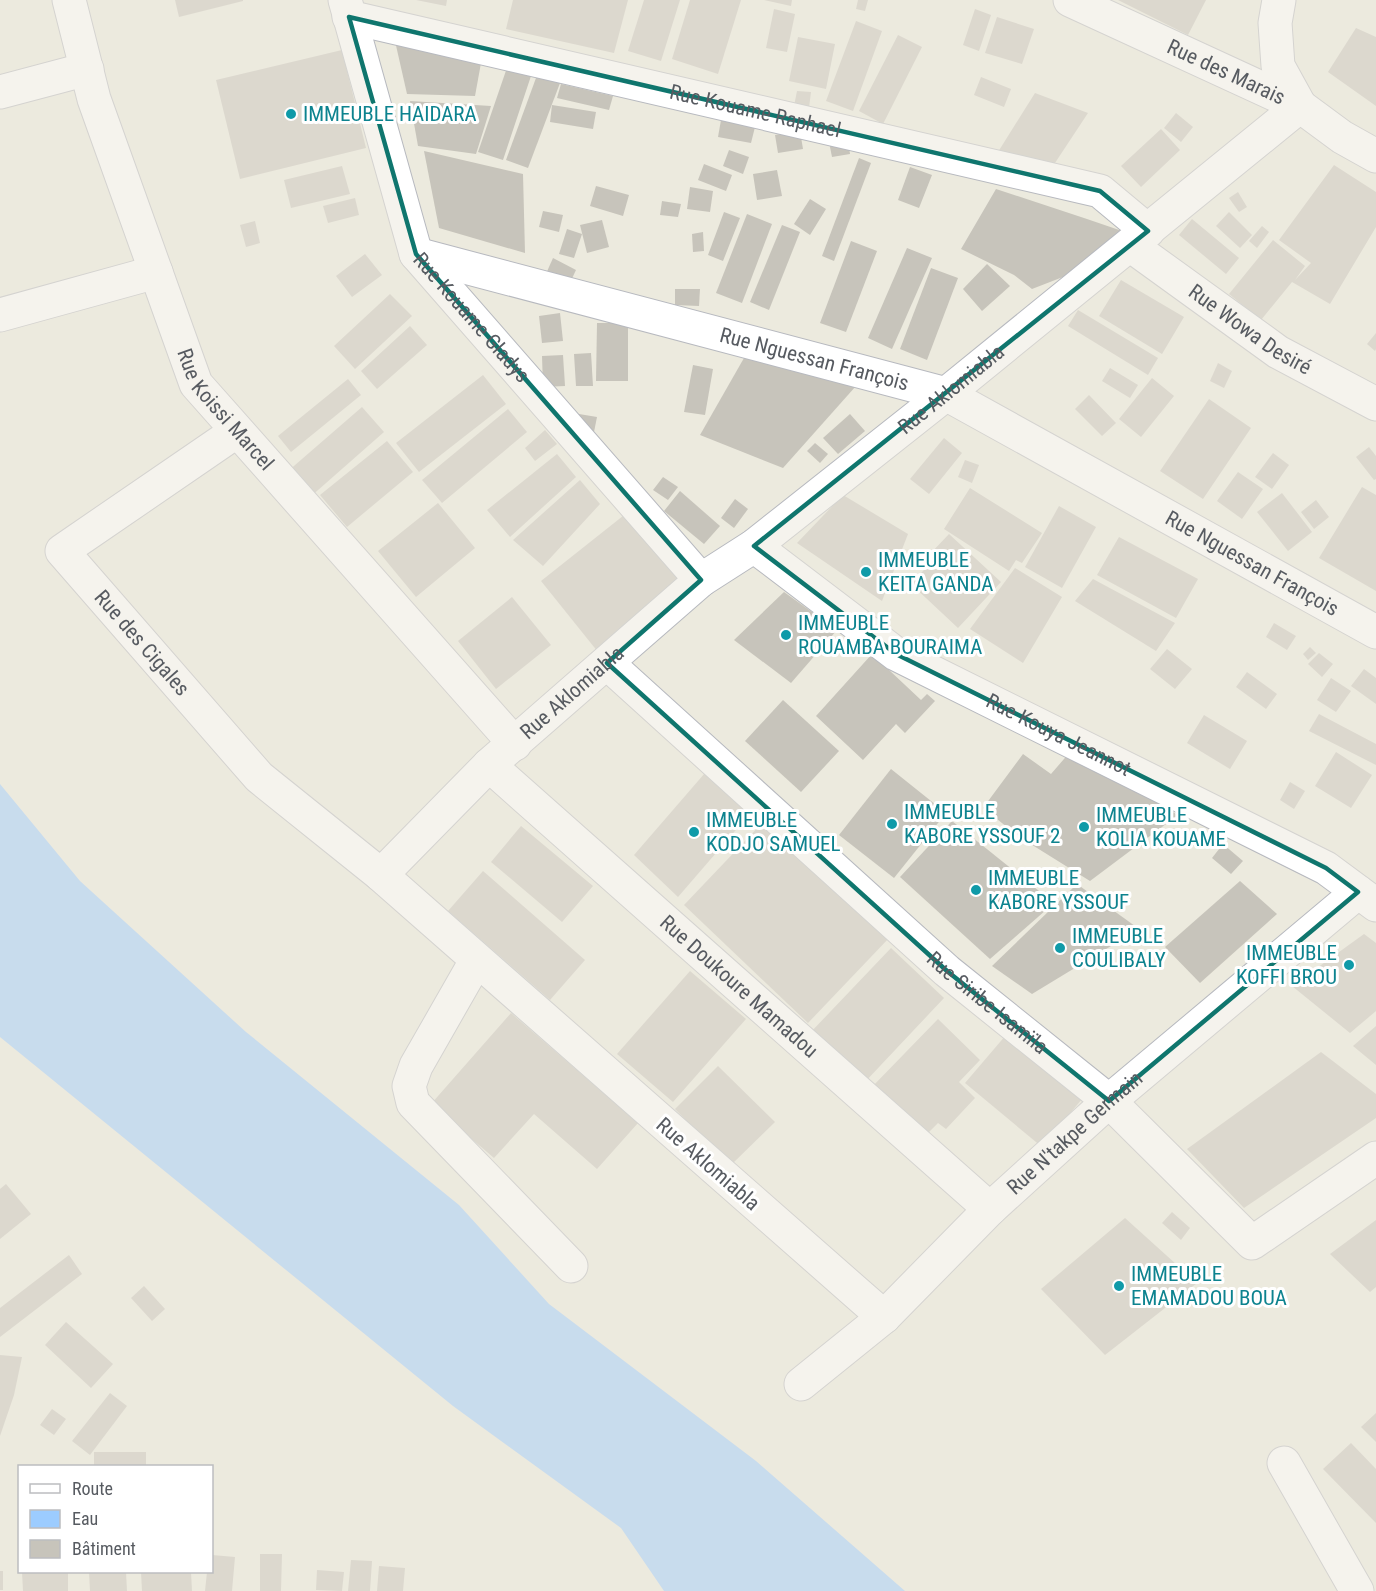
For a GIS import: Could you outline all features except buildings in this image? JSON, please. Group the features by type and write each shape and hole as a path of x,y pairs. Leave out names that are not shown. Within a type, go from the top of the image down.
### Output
{"street":[{"name":"Rue Koissi Marcel","path":"69,0 94,99 196,384 515,744"},
{"name":"Rue des Marais","path":"1070,0 1300,106 1342,137 1376,156"},
{"path":"1278,0 1275,23 1278,66 1300,106"},
{"name":"Rue Kouame Raphael","path":"347,8 1100,190 1139,238"},
{"name":"Rue Kouame Gladys","path":"347,8 416,254 701,580"},
{"path":"0,92 87,69"},
{"name":"Rue Aklomiabla","path":"884,1317 476,961 381,875 489,765 701,580 754,546 946,394 1300,106"},
{"name":"Rue Wowa Desiré","path":"1139,238 1278,352 1376,404"},
{"name":"Rue Nguessan François","path":"416,254 946,394 1376,632"},
{"path":"0,315 156,272"},
{"name":"Rue des Cigales","path":"237,431 62,551 259,777 381,875"},
{"name":"Rue Kouya Jeannot","path":"754,546 896,654 1326,868 1367,898"},
{"name":"Rue Siribe Isamïla","path":"607,663 947,970 1109,1101 1252,1243 1376,1158"},
{"name":"Rue Doukoure Mamadou","path":"489,765 990,1209"},
{"name":"Rue N'takpe Germain","path":"801,1384 884,1317 990,1209 1109,1101 1367,898"},
{"path":"476,961 416,1066 408,1086 413,1103 571,1266"},
{"path":"1284,1463 1357,1591"}],"highlighted area":[{"path":"349,17 1100,191 1148,231 754,546 896,654 1326,868 1358,892 1109,1101 947,971 607,663 701,580 416,254"}],"water":[{"path":"0,784 80,881 246,1032 459,1205 549,1304 756,1461 905,1591 664,1591 621,1528 453,1406 0,1037"}],"place":[{"name":"IMMEUBLE HAIDARA","path":"291,114"},
{"name":"IMMEUBLE KEITA GANDA","path":"866,572"},
{"name":"IMMEUBLE ROUAMBA BOURAIMA","path":"786,635"},
{"name":"IMMEUBLE KABORE YSSOUF 2","path":"892,824"},
{"name":"IMMEUBLE KOLIA KOUAME","path":"1084,827"},
{"name":"IMMEUBLE KODJO SAMUEL","path":"694,832"},
{"name":"IMMEUBLE KABORE YSSOUF","path":"976,890"},
{"name":"IMMEUBLE COULIBALY","path":"1060,948"},
{"name":"IMMEUBLE KOFFI BROU","path":"1349,965"},
{"name":"IMMEUBLE EMAMADOU BOUA","path":"1119,1286"}]}
